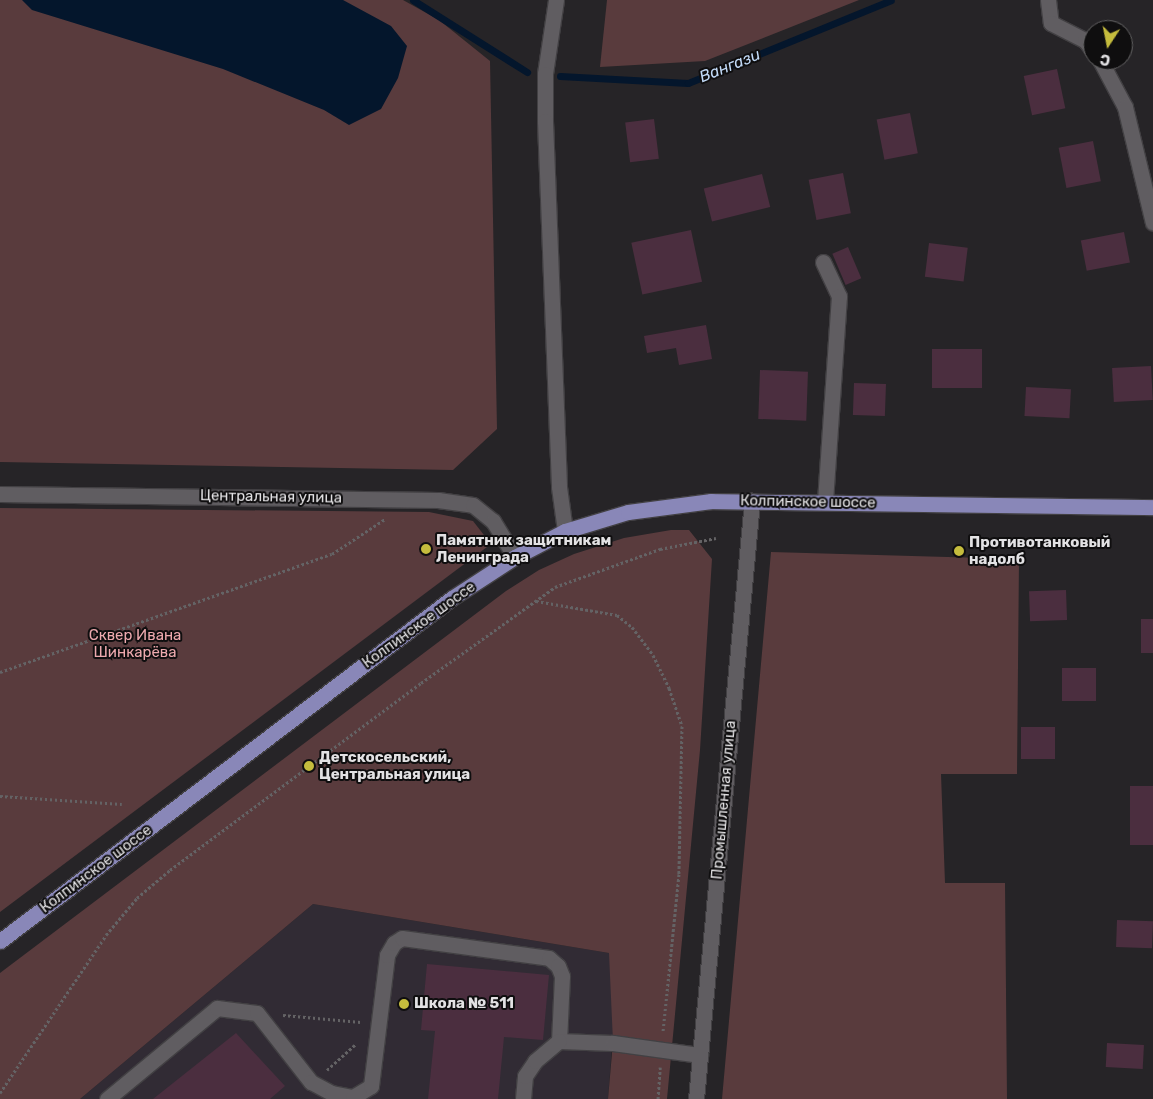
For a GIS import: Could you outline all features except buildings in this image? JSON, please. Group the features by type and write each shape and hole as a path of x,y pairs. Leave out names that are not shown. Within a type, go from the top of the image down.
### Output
{"main road":[{"name":"Колпинское шоссе","path":"0,941 452,598 515,557 565,531 628,512 711,501 1153,507"}],"street":[{"path":"556,0 545,74 545,121 559,487 565,531"},
{"path":"1048,0 1051,23 1083,39"},
{"path":"1105,70 1125,107 1153,223"},
{"path":"823,262 840,296 825,502"},
{"name":"Центральная улица","path":"0,494 402,499 473,505 493,521 515,557"},
{"name":"Промышленная улица","path":"696,1099 752,501"},
{"path":"107,1099 218,1008 257,1013 312,1082 332,1093 353,1097 371,1086 388,955 394,942 402,938 548,958 558,966 562,976 559,1041"},
{"path":"523,1099 525,1076 535,1061 559,1041 613,1042 700,1055"}],"path":[{"path":"0,672 332,554 380,524 402,499"},
{"path":"0,1093 106,935 137,898 170,870 421,683 555,587 660,549 716,538"},
{"path":"536,601 616,616 632,627 653,655 669,688 682,726 679,874 661,1049 658,1099"},
{"path":"0,796 122,804"},
{"path":"257,1013 379,1023"},
{"path":"312,1082 379,1023"}],"shaded area":[{"name":"Школа № 511","path":"313,904 609,953 618,965 608,1099 80,1099"}],"green space":[{"path":"0,0 403,0 439,20 490,61 497,429 453,470 0,462"},
{"path":"607,0 859,0 705,61 600,67"},
{"name":"Сквер Ивана Шинкарёва","path":"0,508 429,512 473,521 491,544 0,912"},
{"path":"671,530 689,530 712,559 700,750 667,1099 608,1099 613,1042 609,953 313,904 80,1099 0,1099 0,973 506,591 539,570 574,554 624,538"},
{"path":"771,552 1019,559 1017,774 941,774 945,883 1005,883 1007,1099 722,1099"}],"water":[{"path":"22,0 343,0 391,26 407,46 398,78 381,109 349,125 324,110 223,69 32,10"}],"waterway":[{"name":"Вангази","path":"413,0 527,72"},
{"name":"Вангази","path":"560,76 688,83 891,0"}],"place":[{"name":"Памятник защитникам Ленинграда","path":"426,549"},
{"name":"Противотанковый надолб","path":"959,551"},
{"name":"Детскосельский, Центральная улица","path":"309,766"},
{"name":"Школа № 511","path":"404,1004"}]}
